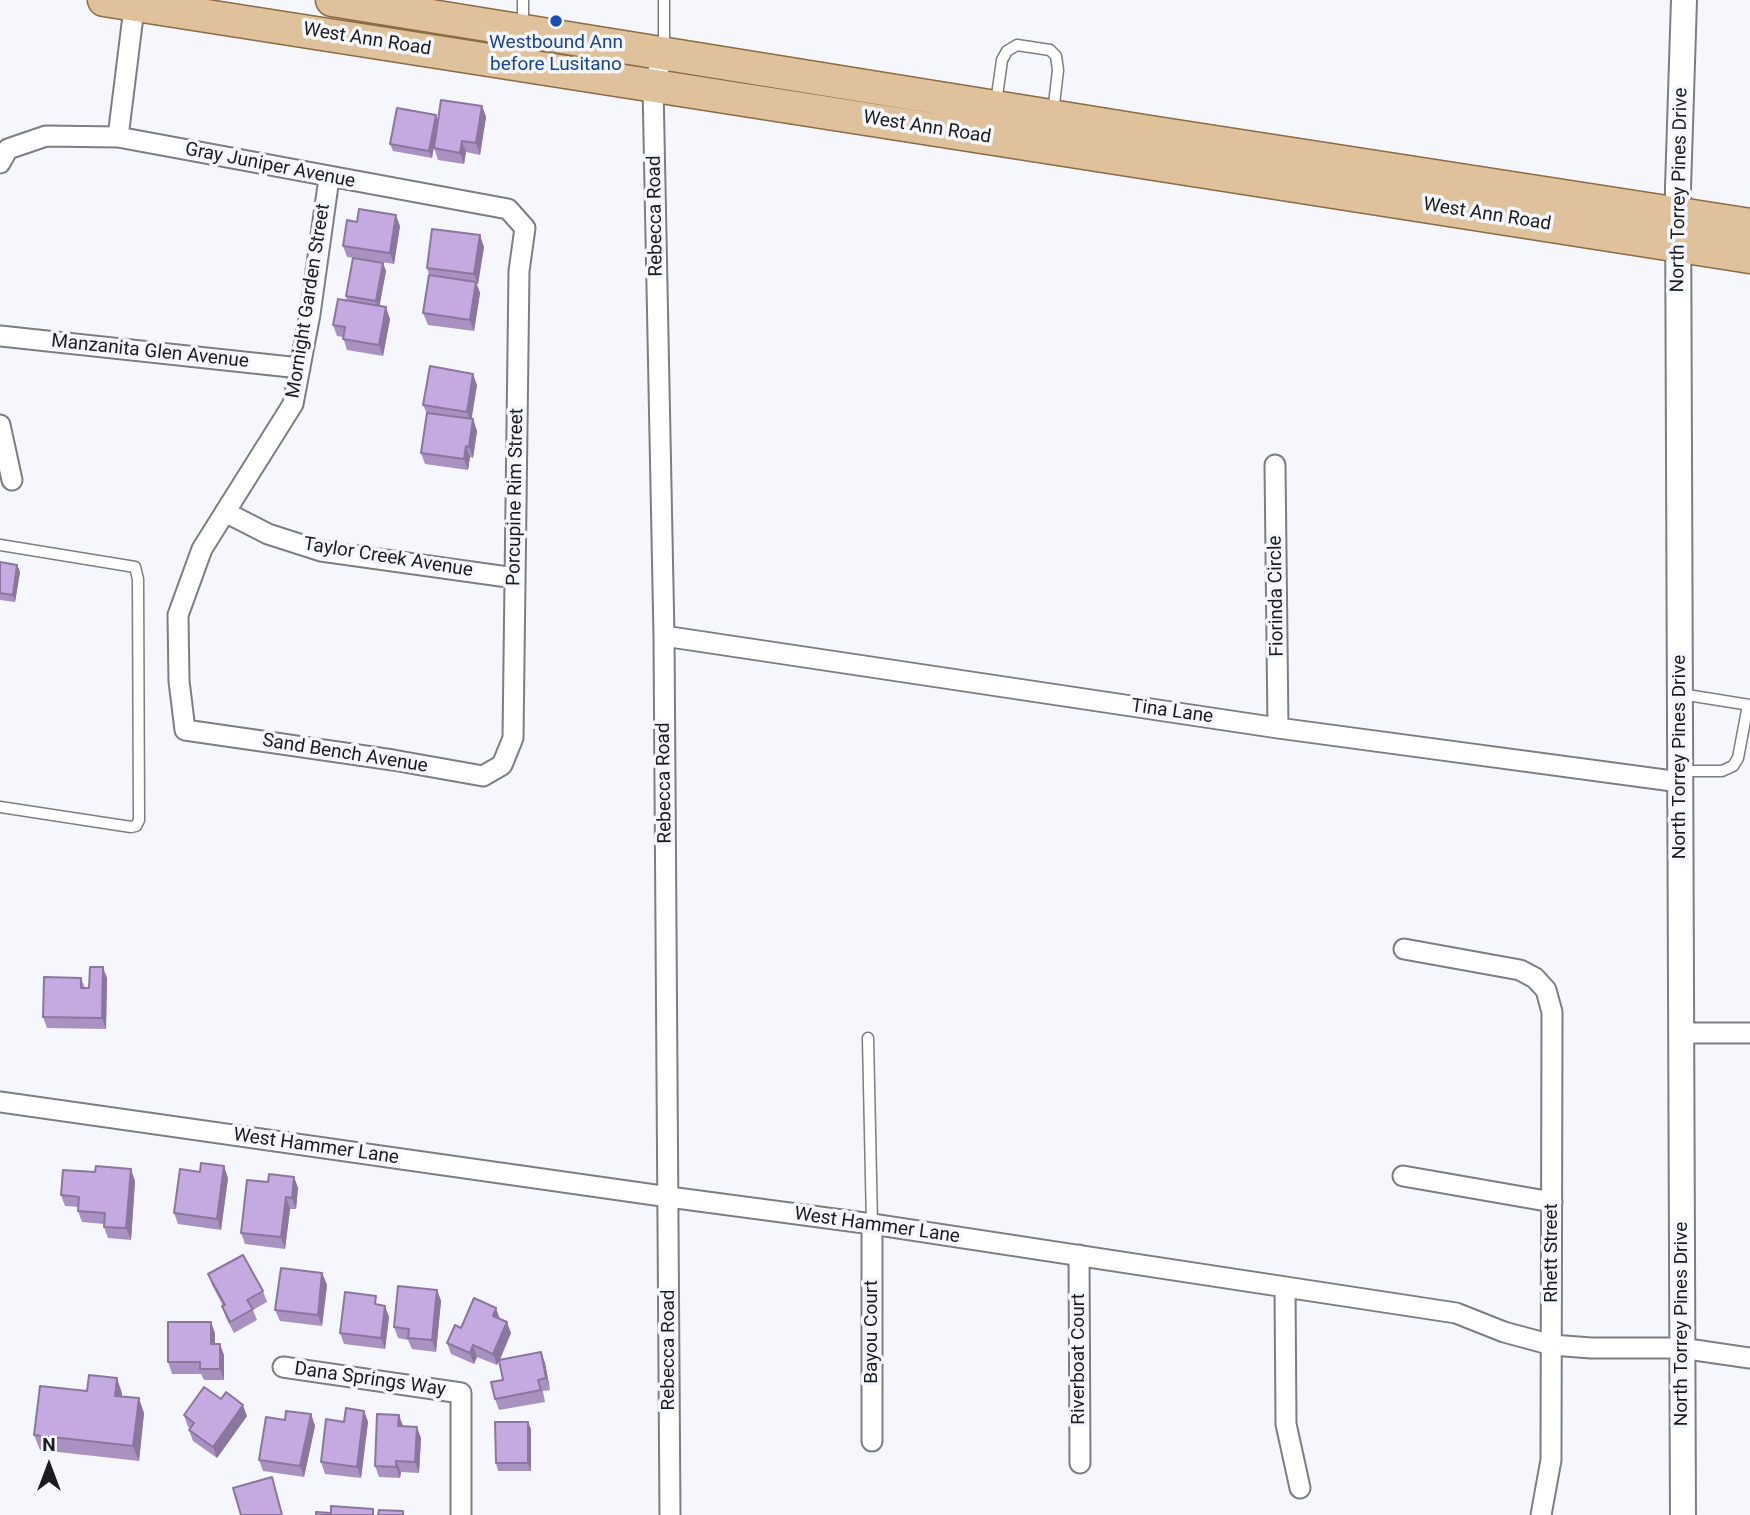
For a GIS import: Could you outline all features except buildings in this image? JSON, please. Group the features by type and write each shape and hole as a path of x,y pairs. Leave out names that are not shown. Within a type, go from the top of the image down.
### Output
{"main road":[{"name":"West Ann Road","path":"104,0 135,2 1147,163 1678,230 1750,225"},
{"name":"West Ann Road","path":"332,0 523,15 664,53 1150,132 1678,230 1750,257"},
{"path":"1147,163 1150,132"}],"street":[{"name":"North Torrey Pines Drive","path":"1683,1515 1678,230 1684,0"},
{"path":"118,137 135,2"},
{"name":"Rebecca Road","path":"664,53 653,86 664,636 670,1515"},
{"name":"Gray Juniper Avenue","path":"4,156 46,136 118,137 508,209 525,228"},
{"name":"Mornight Garden Street","path":"184,730 179,681 178,615 202,549 293,404 310,314 329,178"},
{"name":"Porcupine Rim Street","path":"502,765 513,738 519,271 525,228"},
{"name":"Manzanita Glen Avenue","path":"0,336 300,368"},
{"path":"0,425 12,480"},
{"name":"Fiorinda Circle","path":"1275,465 1278,728"},
{"name":"Taylor Creek Avenue","path":"225,512 268,534 321,551 515,578"},
{"name":"Tina Lane","path":"664,636 1278,728 1680,777"},
{"name":"Sand Bench Avenue","path":"184,730 393,760 482,776 502,765"},
{"name":"Rhett Street","path":"1404,949 1520,970 1535,978 1546,990 1552,1012 1551,1460 1541,1515"},
{"path":"1681,1033 1750,1034"},
{"name":"West Hammer Lane","path":"0,1102 872,1224 1456,1313 1504,1332 1552,1345 1681,1348 1750,1358"},
{"path":"1403,1176 1552,1202"},
{"name":"Bayou Court","path":"872,1224 872,1441"},
{"name":"Riverboat Court","path":"1079,1255 1080,1463"},
{"path":"1285,1287 1286,1424 1300,1488"},
{"name":"Dana Springs Way","path":"283,1367 461,1393 461,1515"}],"lane":[{"path":"664,0 664,53"},
{"path":"996,107 1002,60 1007,51 1017,45 1039,48 1049,50 1056,56 1058,70 1052,117"},
{"path":"0,545 135,567 138,579 139,820 136,826 131,827 0,807"},
{"path":"1680,694 1749,705 1738,758 1733,766 1722,771 1680,777"},
{"path":"869,1038 872,1224"}],"place":[{"name":"Westbound Ann before Lusitano","path":"556,21"}]}
